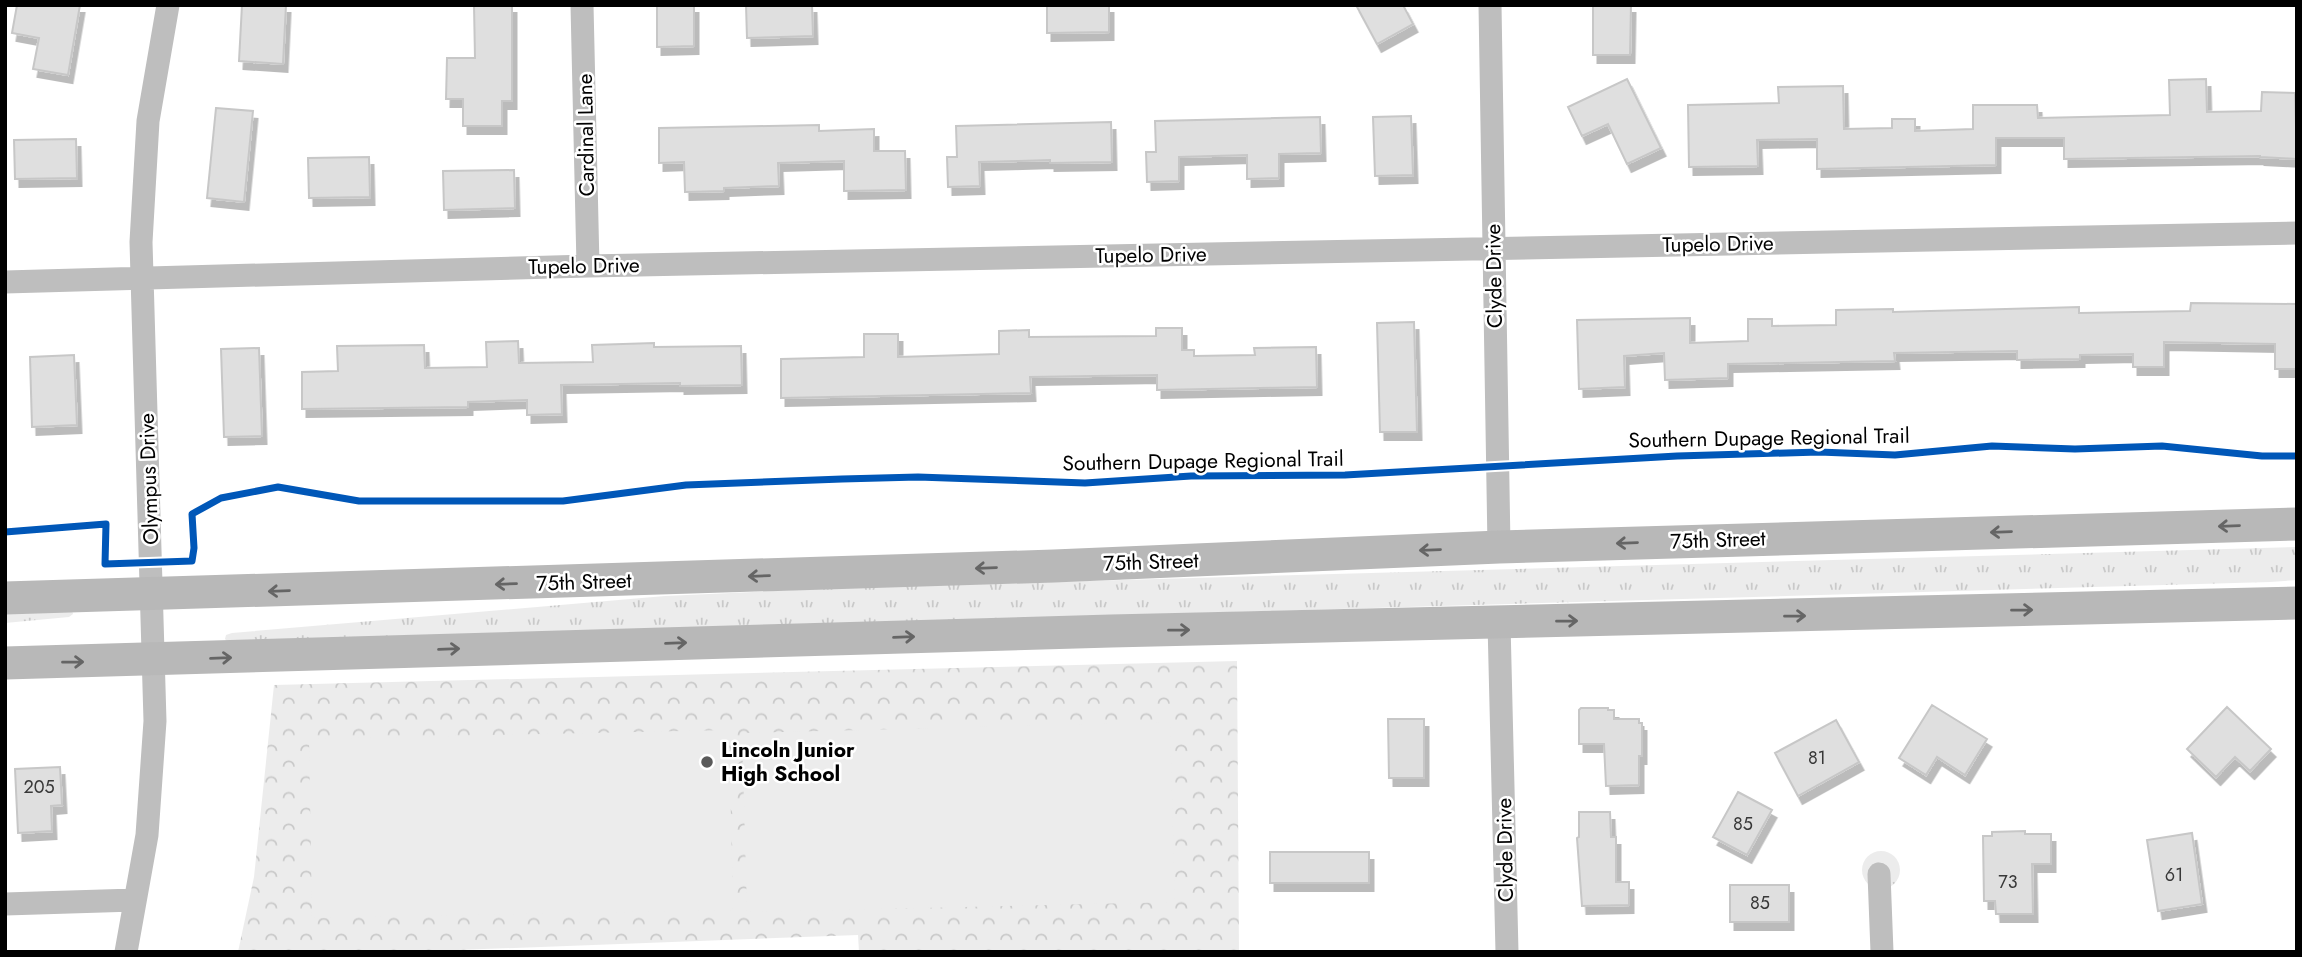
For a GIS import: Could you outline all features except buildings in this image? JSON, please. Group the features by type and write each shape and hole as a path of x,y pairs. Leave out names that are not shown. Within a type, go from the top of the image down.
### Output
{"main road":[{"name":"75th Street","path":"5,598 1041,567 1499,547 2297,524"},
{"path":"5,663 548,646 2297,603"}],"street":[{"name":"Olympus Drive","path":"126,952 147,835 155,721 141,278 148,121 168,5"},
{"name":"Cardinal Lane","path":"582,5 588,265"},
{"name":"Clyde Drive","path":"1490,5 1499,547"},
{"name":"Tupelo Drive","path":"5,282 588,265 2297,233"},
{"name":"Clyde Drive","path":"1499,623 1507,952"},
{"path":"1879,874 1882,952"},
{"path":"5,904 135,900"}],"green space":[{"path":"2297,547 2297,580 2270,582 225,639 226,635 232,633 665,596 838,588"},
{"path":"72,610 73,614 69,617 5,623 5,612"},
{"name":"Lincoln Junior High School","path":"1237,661 1239,952 859,952 858,935 406,952 238,952 254,877 274,685"},
{"path":"1170,722 1175,902 747,912 742,733"},
{"path":"729,730 733,910 312,918 309,739"},
{"path":"1881,851 1894,857 1900,870 1894,883 1881,889 1868,883 1862,870 1868,857"}],"cycle path":[{"name":"Southern Dupage Regional Trail","path":"5,532 106,524 105,564 192,561 192,514 221,498 278,487 359,501 563,501 686,485 918,477 1085,483 1191,476 1345,475 1677,456 1819,452 1895,455 1992,446 2075,449 2162,446 2262,456 2297,456"}],"place":[{"name":"Lincoln Junior High School","path":"707,762"}]}
